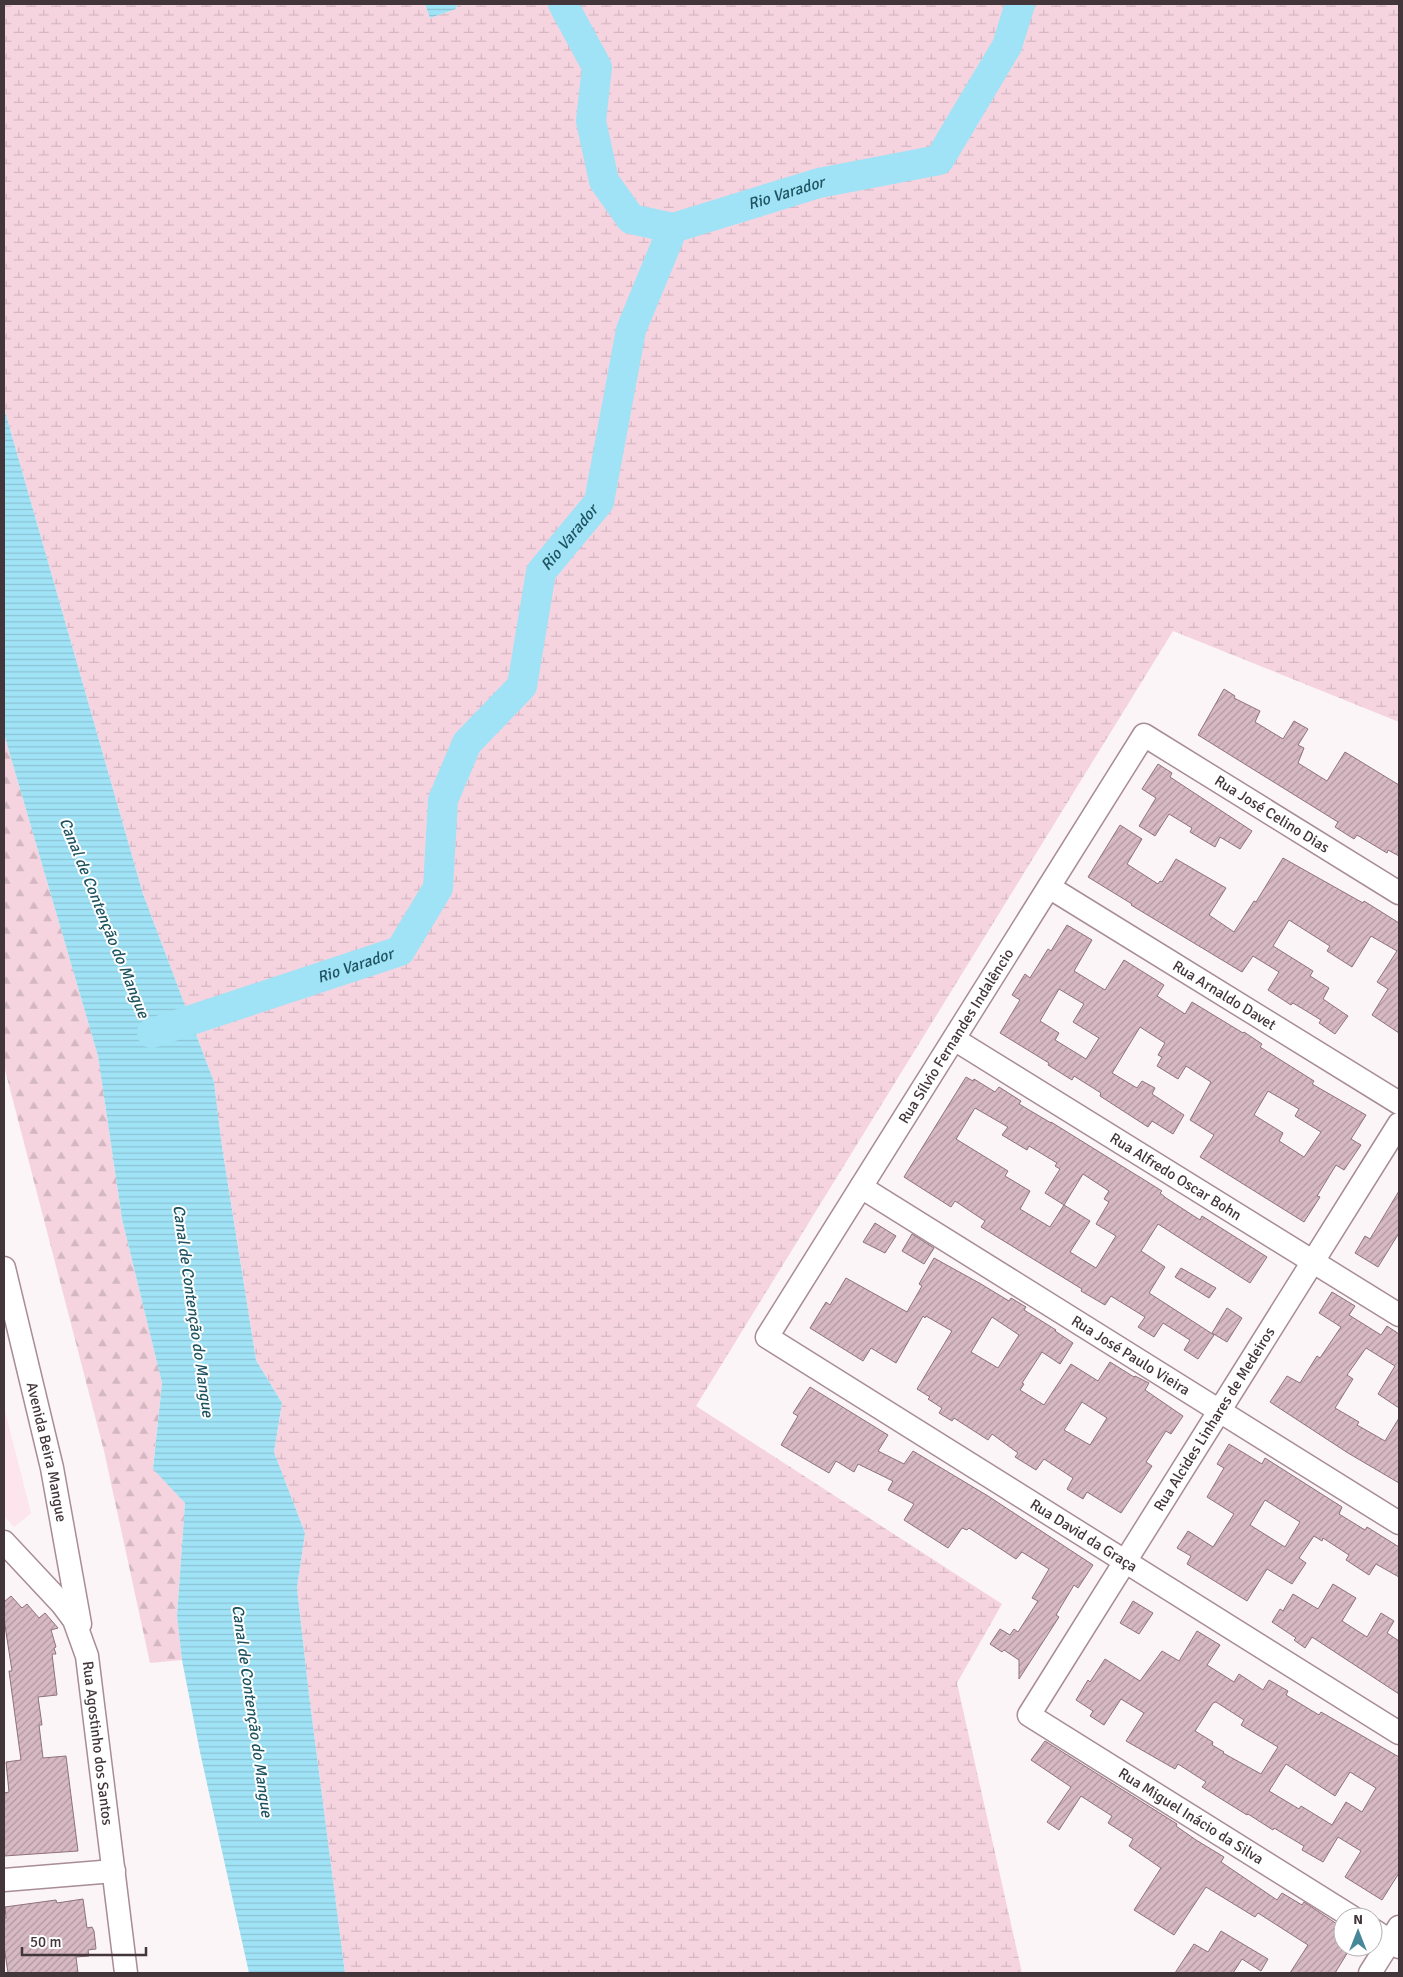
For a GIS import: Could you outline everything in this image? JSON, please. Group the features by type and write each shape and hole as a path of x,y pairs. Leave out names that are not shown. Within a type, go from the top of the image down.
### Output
{"street":[{"name":"Rua Sílvio Fernandes Indalêncio","path":"767,1337 1144,735"},
{"name":"Rua José Celino Dias","path":"1144,735 1399,893"},
{"name":"Rua Arnaldo Davet","path":"1049,887 1399,1103"},
{"name":"Rua Alfredo Oscar Bohn","path":"954,1039 1399,1315"},
{"name":"Rua Alcides Linhares de Medeiros","path":"1030,1715 1399,1124"},
{"name":"Rua José Paulo Vieira","path":"861,1186 1399,1523"},
{"name":"Avenida Beira Mangue","path":"4,1268 52,1468 82,1637"},
{"name":"Rua David da Graça","path":"767,1337 1399,1733"},
{"name":"Rua Agostinho dos Santos","path":"4,1542 62,1604 74,1620 82,1637 91,1680 126,1973"},
{"name":"Rua Miguel Inácio da Silva","path":"1030,1715 1336,1907"},
{"path":"4,1880 114,1871"},
{"path":"1370,1973 1390,1936"}],"shaded area":[{"path":"4,1407 31,1513 14,1527 4,1516"}],"green space":[{"path":"4,4 425,4 430,18 456,9 457,4 1399,4 1399,722 1173,631 696,1406 1002,1604 957,1683 1022,1973 345,1973 297,1588 305,1533 274,1452 282,1403 256,1360 222,1147 214,1082 143,894 4,408"},
{"path":"4,734 98,1056 122,1219 162,1383 153,1468 185,1503 177,1616 182,1660 150,1663 104,1451 4,1066"}],"water":[{"path":"425,4 457,4 456,9 430,18"},
{"name":"Canal de Contenção do Mangue","path":"4,408 143,894 214,1082 222,1147 256,1360 282,1403 274,1452 305,1533 297,1588 345,1973 249,1973 200,1752 182,1660 177,1616 185,1503 153,1469 162,1383 122,1219 98,1056 4,734"}],"building":[{"path":"1224,689 1235,696 1234,698 1260,711 1255,722 1283,739 1294,721 1308,729 1298,745 1304,748 1298,763 1327,781 1345,752 1399,785 1399,856 1388,850 1387,853 1357,835 1354,839 1335,827 1338,822 1198,735"},
{"path":"1158,764 1172,773 1170,777 1252,831 1240,849 1220,837 1215,847 1190,832 1192,828 1169,814 1155,836 1139,826 1156,798 1142,789"},
{"path":"1120,825 1142,839 1127,864 1158,884 1160,881 1162,882 1176,859 1226,888 1209,915 1234,932 1254,901 1256,902 1283,858 1363,903 1364,901 1399,923 1399,1033 1372,1015 1388,989 1377,982 1397,951 1371,936 1352,967 1327,951 1330,946 1289,920 1273,946 1313,971 1310,976 1329,988 1323,999 1348,1016 1335,1034 1319,1023 1321,1020 1293,1003 1291,1005 1268,990 1279,972 1253,956 1242,972 1088,877"},
{"path":"1067,925 1092,940 1074,971 1105,990 1124,960 1164,985 1157,996 1185,1014 1192,1002 1262,1044 1260,1047 1314,1081 1312,1084 1366,1115 1351,1139 1361,1145 1344,1170 1336,1165 1317,1196 1320,1197 1304,1222 1200,1157 1214,1135 1190,1120 1211,1082 1186,1066 1178,1079 1157,1066 1162,1057 1158,1055 1165,1043 1140,1027 1112,1073 1137,1088 1142,1081 1155,1088 1152,1094 1184,1115 1173,1134 1152,1121 1148,1127 1100,1096 1101,1093 1074,1076 1072,1080 1048,1065 1049,1063 1000,1033 1020,1000 1012,995 1025,974 1030,978 1048,949 1051,951","holes":["1059,989 1084,1004 1073,1022 1099,1038 1086,1059 1055,1040 1059,1033 1040,1021","1268,1091 1299,1109 1295,1116 1321,1132 1304,1157 1279,1141 1283,1133 1254,1115"]},
{"path":"966,1077 973,1081 974,1079 995,1092 999,1087 1021,1101 1019,1104 1162,1191 1160,1193 1166,1198 1200,1220 1202,1216 1267,1257 1250,1283 1158,1224 1141,1251 1165,1267 1149,1293 1214,1335 1198,1359 1184,1350 1190,1340 1163,1323 1154,1337 1138,1327 1145,1317 1111,1296 1105,1305 981,1227 985,1221 955,1201 951,1207 904,1177","holes":["975,1108 1008,1127 1002,1135 1027,1150 1029,1146 1057,1163 1055,1166 1060,1169 1045,1193 1064,1205 1050,1227 1020,1209 1030,1191 1005,1176 1008,1171 956,1139","1083,1174 1109,1191 1104,1199 1109,1202 1096,1224 1116,1236 1096,1268 1070,1252 1090,1221 1064,1205"]},
{"path":"1399,1191 1399,1233 1378,1267 1355,1253 1365,1236 1370,1239"},
{"path":"875,1223 896,1236 885,1253 863,1242"},
{"path":"912,1234 934,1248 924,1264 902,1251"},
{"path":"934,1258 1009,1301 1011,1298 1026,1307 1024,1310 1073,1343 1060,1364 1042,1352 1022,1383 1024,1384 1020,1390 1044,1405 1071,1364 1098,1381 1110,1362 1134,1377 1149,1383 1145,1390 1183,1416 1171,1434 1166,1431 1146,1462 1152,1466 1121,1513 1087,1492 1083,1499 1067,1489 1073,1478 1044,1459 1036,1470 1015,1457 1018,1453 992,1434 988,1440 954,1418 952,1421 939,1413 942,1408 917,1389 952,1331 923,1316 896,1363 871,1348 863,1361 810,1328 826,1302 830,1305 846,1278 907,1312 922,1286 919,1284","holes":["992,1317 1019,1335 998,1368 971,1352","1082,1402 1107,1418 1090,1445 1064,1430"]},
{"path":"1181,1268 1216,1288 1209,1298 1175,1277"},
{"path":"1332,1292 1355,1306 1349,1315 1381,1335 1387,1326 1399,1334 1399,1408 1378,1394 1395,1366 1366,1348 1347,1375 1353,1379 1335,1408 1359,1422 1357,1425 1385,1441 1399,1418 1399,1483 1348,1453 1270,1402 1287,1376 1300,1383 1317,1356 1320,1358 1341,1327 1319,1313"},
{"path":"1227,1308 1242,1318 1227,1342 1212,1333"},
{"path":"810,1387 888,1435 878,1451 904,1464 913,1451 988,1496 1093,1565 1078,1588 1074,1585 1056,1615 1059,1617 1019,1679 1019,1660 1004,1650 1002,1652 990,1644 1000,1629 1010,1635 1014,1629 1018,1632 1038,1601 1032,1598 1049,1569 1022,1552 1016,1559 969,1528 967,1530 962,1528 948,1548 904,1520 914,1504 888,1490 893,1481 858,1464 854,1472 836,1461 829,1473 781,1445 798,1416 793,1413"},
{"path":"1229,1444 1262,1464 1265,1458 1342,1507 1339,1514 1365,1530 1367,1527 1399,1547 1399,1577 1376,1564 1369,1575 1346,1560 1349,1555 1323,1538 1322,1541 1314,1536 1299,1558 1306,1563 1292,1584 1267,1569 1247,1601 1187,1564 1191,1556 1177,1548 1188,1531 1213,1547 1234,1514 1207,1497 1224,1468 1217,1464","holes":["1265,1500 1300,1522 1285,1547 1250,1525"]},
{"path":"1333,1584 1356,1598 1342,1621 1367,1637 1381,1613 1394,1621 1387,1633 1399,1641 1399,1694 1312,1637 1305,1648 1294,1640 1296,1638 1272,1622 1280,1609 1283,1611 1293,1594 1318,1609"},
{"path":"11,1596 22,1608 27,1604 39,1618 45,1613 58,1628 51,1630 56,1647 54,1648 56,1654 52,1654 57,1695 38,1697 42,1725 39,1725 43,1758 66,1756 78,1851 4,1856 4,1793 9,1792 6,1762 21,1760 9,1671 12,1671 4,1619 4,1602"},
{"path":"1133,1601 1153,1613 1139,1634 1120,1623"},
{"path":"1197,1631 1220,1645 1207,1665 1234,1682 1239,1674 1263,1690 1269,1680 1288,1691 1286,1695 1319,1715 1321,1712 1399,1757 1399,1873 1382,1900 1345,1877 1361,1851 1338,1837 1323,1862 1302,1850 1304,1846 1247,1815 1202,1787 1206,1782 1178,1764 1175,1769 1126,1741 1144,1713 1121,1699 1104,1725 1090,1716 1093,1711 1076,1700 1088,1680 1090,1682 1105,1659 1140,1681 1162,1651 1179,1661","holes":["1216,1702 1244,1720 1241,1725 1278,1747 1261,1774 1223,1753 1212,1745 1213,1742 1195,1731 1213,1703","1286,1764 1335,1796 1350,1772 1376,1788 1362,1812 1346,1802 1332,1825 1301,1806 1299,1809 1269,1791"]},
{"path":"1045,1741 1177,1824 1176,1826 1224,1857 1221,1862 1277,1900 1282,1893 1302,1905 1304,1902 1333,1921 1333,1957 1345,1957 1335,1973 1290,1973 1308,1945 1258,1913 1255,1917 1206,1887 1174,1935 1134,1910 1161,1868 1129,1846 1133,1839 1108,1823 1112,1816 1081,1796 1059,1830 1047,1822 1071,1787 1031,1760"},
{"path":"83,1899 87,1928 92,1927 94,1931 96,1949 88,1950 89,1956 76,1957 78,1973 8,1973 4,1946 5,1907 56,1900 57,1903"},
{"path":"1221,1931 1268,1959 1261,1971 1242,1959 1233,1973 1175,1973 1194,1944 1208,1952"}],"waterway":[{"path":"563,4 597,67 591,121 604,181 631,219 673,228"},
{"name":"Rio Varador","path":"152,1033 400,951 438,888 443,800 467,743 522,686 541,572 599,502 631,330 673,228 819,183 939,160 1007,46 1020,4"}]}
